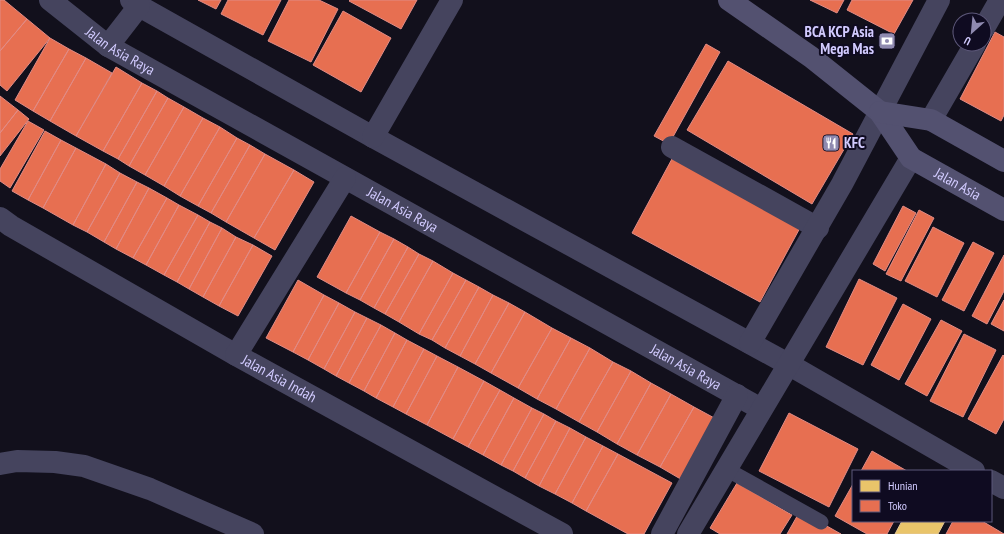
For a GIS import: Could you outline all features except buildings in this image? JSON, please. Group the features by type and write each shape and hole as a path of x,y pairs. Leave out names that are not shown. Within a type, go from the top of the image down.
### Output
{"main road":[{"path":"729,0 811,57 880,112 910,158"},
{"path":"880,112 930,120 1004,161"},
{"name":"Jalan Asia","path":"910,158 1004,210"}],"street":[{"name":"Jalan Asia Raya","path":"50,0 108,46 761,409"},
{"path":"373,137 452,0"},
{"path":"750,343 818,228 939,0"},
{"path":"992,12 997,1"},
{"path":"108,46 135,3 373,137 788,364 972,470"},
{"path":"930,120 970,52"},
{"path":"672,147 818,228"},
{"path":"690,533 761,409 910,158"},
{"path":"236,355 345,178"},
{"name":"Jalan Asia Indah","path":"0,218 11,226 236,355 562,534"},
{"path":"662,534 737,395"},
{"path":"0,464 17,461 55,462 84,466 150,489 253,534"},
{"path":"992,482 1004,488"}],"lane":[{"path":"726,469 821,522"}],"place":[{"name":"BCA KCP Asia Mega Mas","path":"887,41"},
{"name":"KFC","path":"831,143"}]}
